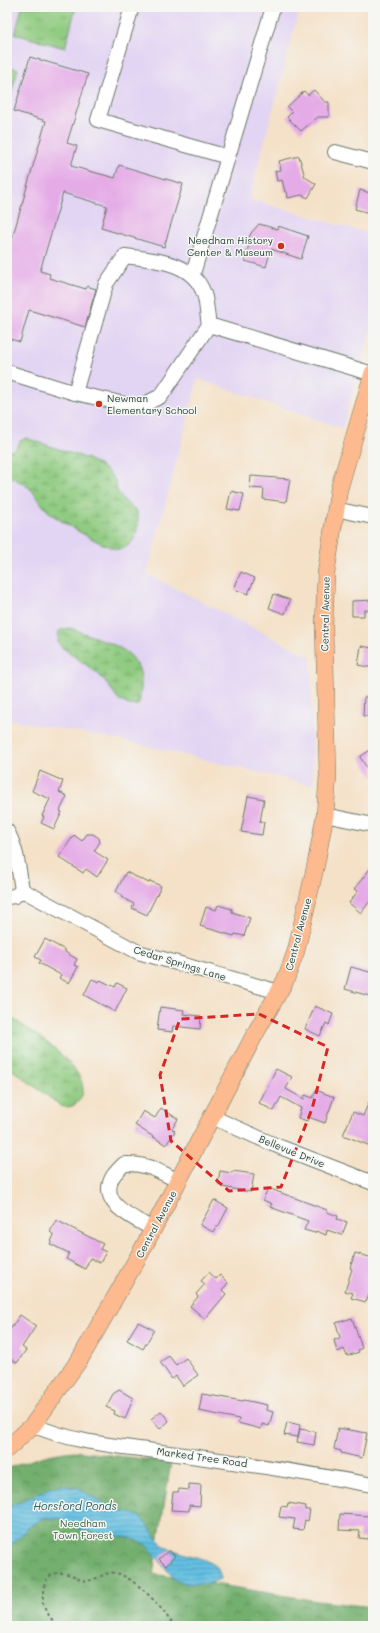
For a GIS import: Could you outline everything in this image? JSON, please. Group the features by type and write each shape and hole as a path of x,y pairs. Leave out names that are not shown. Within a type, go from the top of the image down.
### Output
{"main road":[{"name":"Central Avenue","path":"7,1449 33,1425 80,1360 153,1229 286,981 296,951 316,864 325,815 328,776 324,612 326,573 335,509 342,479 373,373"}],"street":[{"path":"132,7 98,120 228,157"},
{"path":"193,274 273,7"},
{"path":"335,152 373,162"},
{"path":"7,372 75,393 139,407 161,396 209,325 204,294 193,274 166,261 125,256 106,284 75,393"},
{"path":"209,325 373,373"},
{"path":"335,509 373,517"},
{"path":"325,815 373,824"},
{"path":"7,831 11,838 22,890 15,896 7,898"},
{"name":"Cedar Springs Lane","path":"22,890 138,952 279,992"},
{"name":"Bellevue Drive","path":"212,1117 275,1145 373,1183"},
{"path":"153,1229 120,1210 111,1200 109,1186 113,1176 124,1164 136,1163 152,1167 178,1181"},
{"name":"Marked Tree Road","path":"33,1425 54,1434 88,1441 266,1467 373,1485"}],"path":[{"path":"55,1626 44,1604 44,1585 48,1577 55,1573 60,1573 68,1574 87,1581 98,1578 110,1572 121,1574 128,1578 157,1604 174,1626"}],"highlighted area":[{"path":"259,1014 328,1047 312,1109 281,1187 229,1191 171,1141 160,1075 180,1019"}],"shaded area":[{"name":"Newman Elementary School","path":"7,7 300,7 249,199 373,235 373,323 342,428 198,379 147,574 311,657 313,785 125,741 7,719"}],"green space":[{"path":"22,7 76,7 65,48 15,34"},
{"path":"7,66 18,69 7,108"},
{"path":"26,438 88,459 103,468 113,477 117,490 121,496 128,505 137,511 137,530 135,537 130,544 120,549 112,548 82,533 53,515 45,508 28,487 7,475 7,449 12,451 17,447 20,441"},
{"path":"70,628 106,641 129,654 138,667 141,676 141,691 138,705 129,705 119,700 106,682 96,672 60,646 58,642 59,631"},
{"path":"7,1015 30,1030 59,1053 72,1066 80,1078 83,1091 76,1104 70,1107 61,1106 7,1066"},
{"name":"Needham Town Forest","path":"74,1451 171,1462 153,1574 317,1601 373,1607 373,1626 7,1626 7,1469 40,1457"}],"water":[{"name":"Horsford Ponds","path":"63,1485 78,1488 109,1507 140,1516 164,1547 205,1560 217,1567 220,1574 220,1579 207,1585 188,1584 175,1580 148,1546 136,1540 82,1530 60,1519 42,1519 32,1525 7,1549 7,1508 49,1488"}],"building":[{"path":"30,57 88,74 67,143 77,146 71,166 115,178 119,165 183,184 164,247 101,228 107,206 63,193 40,271 50,274 49,278 86,289 87,286 96,289 85,327 29,310 20,342 7,338 7,256 46,121 14,111"},
{"path":"314,90 325,102 329,102 329,117 318,117 301,131 287,117 292,112 287,107 304,91 308,95"},
{"path":"299,156 305,177 316,184 308,198 302,195 288,198 282,180 277,181 275,171 281,170 279,161"},
{"path":"360,190 373,194 373,214 355,209"},
{"name":"Needham History Center & Museum","path":"259,224 277,229 278,226 308,236 301,259 271,249 266,267 245,261 245,254 251,242 248,240 251,233"},
{"path":"251,476 290,479 286,502 263,499 264,489 250,488"},
{"path":"231,491 244,494 240,511 227,509"},
{"path":"241,572 255,578 248,594 234,589"},
{"path":"274,594 290,600 285,614 269,608"},
{"path":"373,600 373,610 364,610 364,616 352,616 352,601"},
{"path":"361,646 373,648 373,668 358,665"},
{"path":"364,697 373,697 373,716 363,716"},
{"path":"373,748 373,777 360,757"},
{"path":"40,771 63,781 59,792 67,796 60,811 62,812 54,829 41,823 44,817 42,816 50,799 32,791"},
{"path":"248,796 264,799 260,822 264,822 262,835 241,832"},
{"path":"87,834 93,834 99,838 100,842 94,851 108,860 97,877 86,869 83,873 59,857 74,835 82,841"},
{"path":"373,865 373,897 361,913 349,903 358,891 354,889"},
{"path":"126,872 149,883 150,881 161,886 147,915 132,908 134,904 121,897 122,895 116,892"},
{"path":"218,905 232,909 232,912 250,918 244,936 235,934 234,936 200,926 206,907 216,910"},
{"path":"45,939 65,950 65,952 77,959 74,965 78,967 69,983 59,978 61,975 39,963 41,960 35,957"},
{"path":"351,967 373,973 373,997 345,989"},
{"path":"92,979 99,982 100,980 115,987 117,983 127,988 115,1012 84,995"},
{"path":"315,1006 333,1014 329,1025 326,1023 320,1036 305,1029"},
{"path":"160,1007 184,1010 183,1014 201,1016 200,1029 173,1026 172,1032 157,1030"},
{"path":"276,1069 292,1077 286,1089 304,1099 305,1095 313,1098 316,1090 334,1097 325,1123 308,1117 307,1121 298,1118 301,1108 281,1097 274,1111 259,1103"},
{"path":"373,1092 373,1147 343,1135 353,1112 363,1116"},
{"path":"161,1108 178,1119 172,1129 175,1131 166,1145 135,1125 143,1111 155,1118"},
{"path":"220,1171 254,1174 251,1192 222,1187 223,1185 218,1184"},
{"path":"268,1188 327,1210 327,1212 338,1216 337,1219 347,1222 342,1235 327,1230 326,1235 316,1231 315,1233 304,1230 308,1221 270,1207 272,1204 263,1200"},
{"path":"214,1200 228,1208 218,1227 216,1227 213,1232 200,1225"},
{"path":"56,1220 103,1244 100,1249 106,1252 100,1263 90,1258 85,1269 66,1259 69,1253 50,1244 54,1235 50,1232"},
{"path":"355,1253 373,1258 373,1286 366,1302 351,1298 353,1293 345,1291"},
{"path":"209,1272 216,1279 220,1275 228,1283 222,1290 226,1294 205,1319 190,1306 198,1297 196,1294 205,1284 201,1281"},
{"path":"20,1315 36,1326 22,1347 26,1350 17,1363 7,1356 7,1334"},
{"path":"352,1318 362,1348 358,1350 359,1352 347,1356 344,1349 337,1352 334,1340 340,1338 336,1323"},
{"path":"138,1322 154,1330 143,1349 127,1340"},
{"path":"169,1356 176,1365 186,1358 198,1375 183,1386 176,1376 172,1379 160,1362"},
{"path":"119,1390 133,1398 125,1419 114,1414 115,1411 106,1407 113,1394"},
{"path":"202,1394 267,1405 266,1410 273,1412 269,1426 262,1424 261,1429 238,1423 239,1419 199,1411"},
{"path":"161,1411 169,1421 160,1429 151,1419"},
{"path":"287,1422 300,1425 298,1437 284,1435"},
{"path":"338,1428 367,1433 362,1458 341,1453 341,1451 334,1449"},
{"path":"300,1429 316,1432 314,1445 297,1442"},
{"path":"189,1484 201,1485 200,1506 189,1505 189,1511 171,1510 173,1492 178,1492 179,1489 189,1490"},
{"path":"288,1503 306,1506 305,1510 310,1510 308,1521 305,1520 303,1530 293,1529 295,1519 279,1517 281,1506 287,1507"},
{"path":"340,1514 371,1516 369,1539 359,1538 360,1531 339,1530"},
{"path":"169,1550 175,1556 166,1566 159,1559"}],"place":[{"name":"Needham History Center & Museum","path":"281,246"},
{"name":"Newman Elementary School","path":"99,404"}]}
